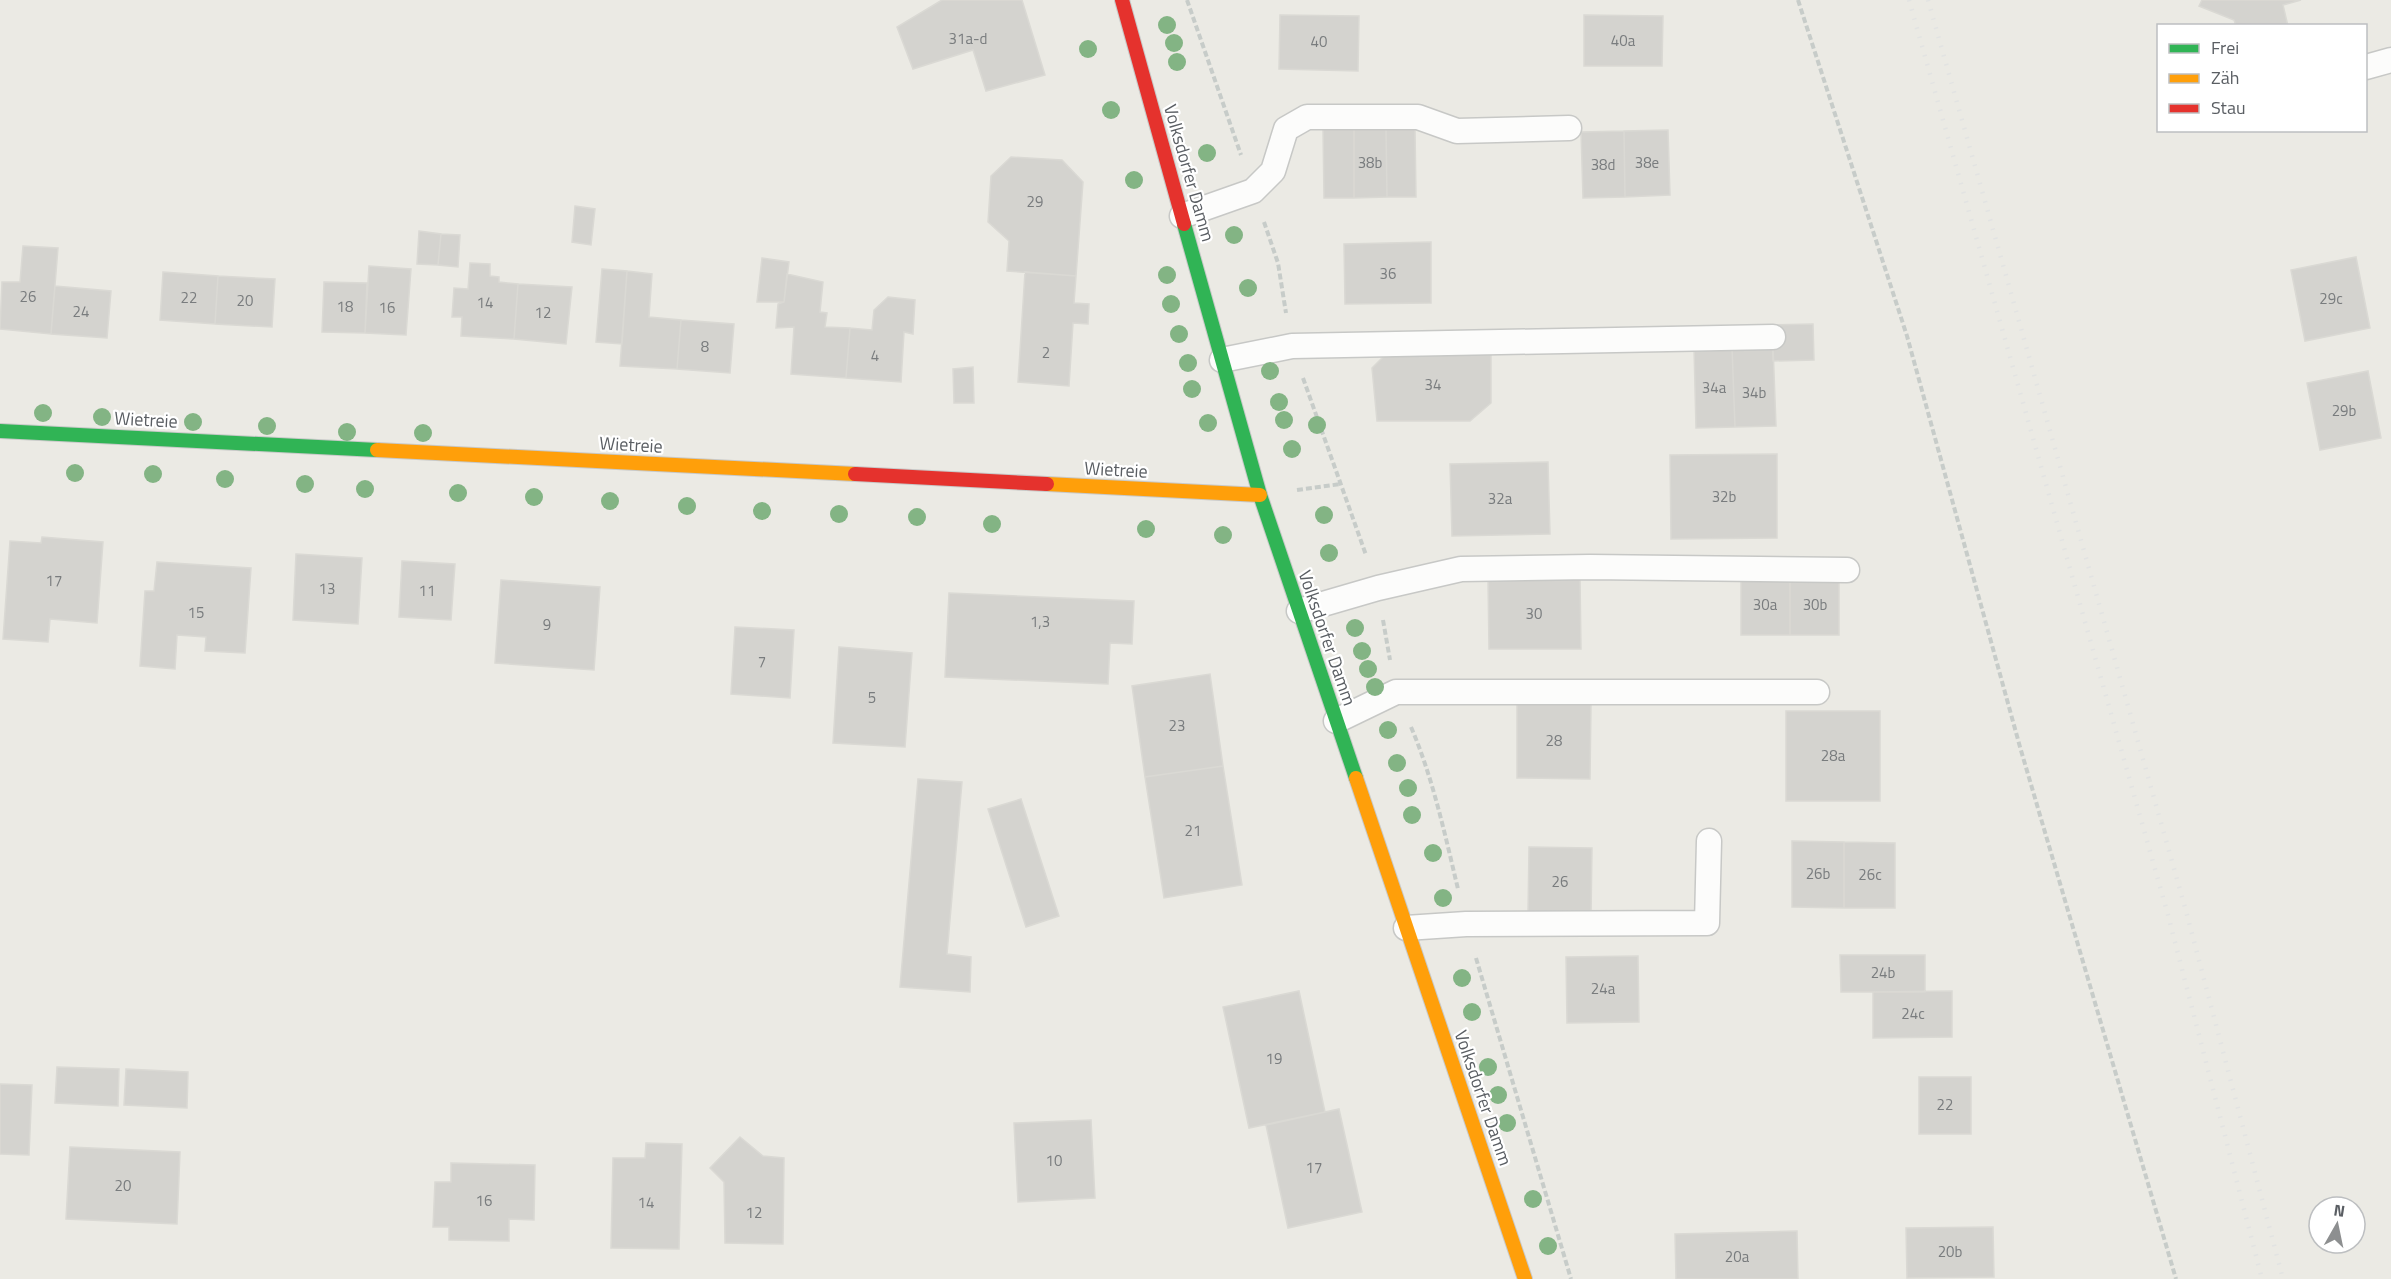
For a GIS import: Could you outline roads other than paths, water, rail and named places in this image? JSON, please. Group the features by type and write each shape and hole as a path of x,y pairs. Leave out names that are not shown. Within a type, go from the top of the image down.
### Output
{"main road":[{"name":"Volksdorfer Damm","path":"1122,0 1260,495 1525,1279"},
{"name":"Wietreie","path":"0,431 1260,495"}],"lane":[{"path":"2367,67 2391,60"},
{"path":"1182,216 1253,191 1273,171 1286,129 1307,117 1418,117 1457,131 1569,128"},
{"path":"1222,360 1292,346 1773,337"},
{"path":"1299,611 1378,588 1461,569 1590,567 1847,570"},
{"path":"1336,721 1396,692 1817,692"},
{"path":"1406,928 1466,924 1707,923 1709,841"}],"railway":[{"path":"1909,0 2168,915 2262,1279"},
{"path":"1928,0 2186,911 2283,1279"}]}
